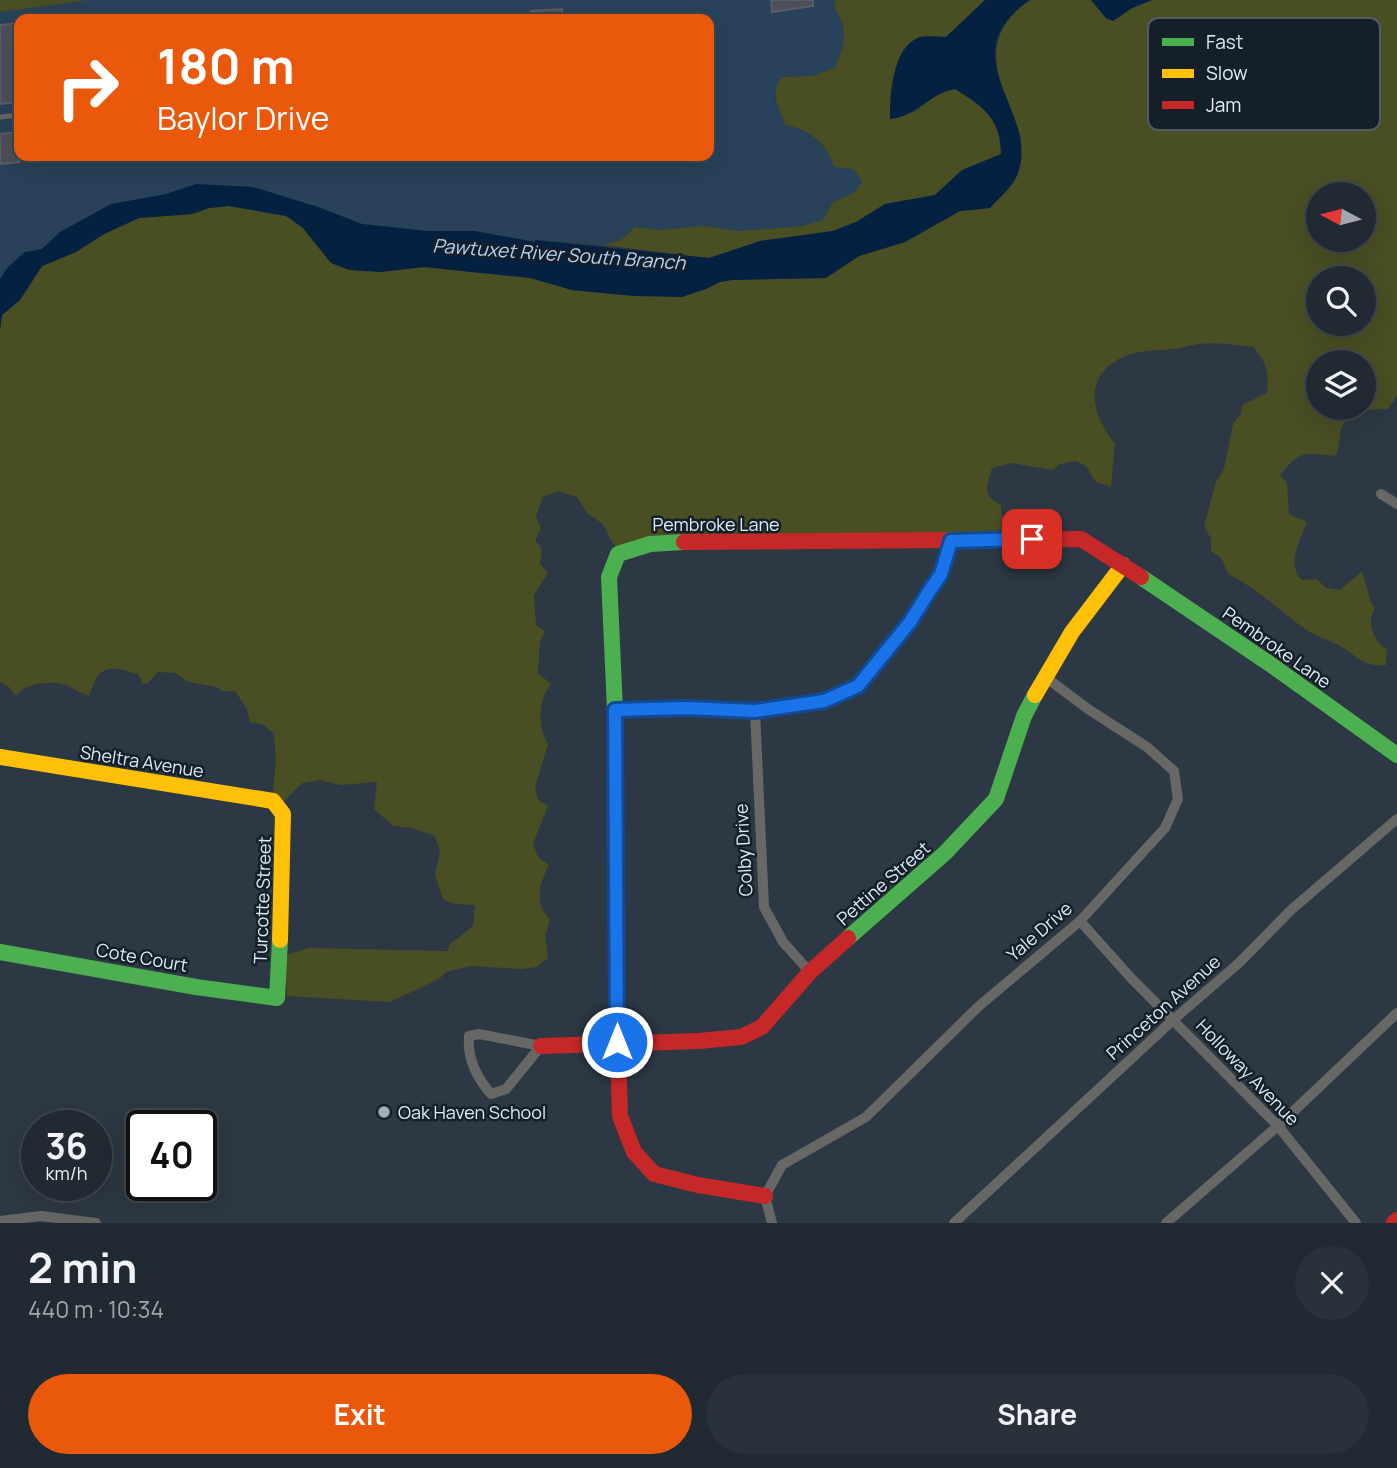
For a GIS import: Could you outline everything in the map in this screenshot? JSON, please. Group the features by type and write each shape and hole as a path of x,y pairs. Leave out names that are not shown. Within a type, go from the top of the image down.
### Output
{"street":[{"path":"1381,494 1397,504"},
{"name":"Pembroke Lane","path":"765,1196 698,1185 654,1174 634,1152 620,1116 615,710 610,634 610,577 618,554 636,545 662,541 704,543 1081,539 1270,664 1397,755"},
{"path":"615,710 685,708 755,711 824,701 858,686 884,657 941,574 951,541"},
{"name":"Pettine Street","path":"541,1046 506,1089 491,1094 482,1084 467,1052 469,1036 479,1034 541,1046 617,1042 654,1044 741,1037 762,1027 810,972 945,853 996,799 1024,716 1044,676 1072,632 1124,565"},
{"name":"Yale Drive","path":"765,1196 782,1165 866,1117 979,1006 1080,921 1166,828 1178,799 1174,771 1147,747 1088,709 1044,676"},
{"name":"Colby Drive","path":"755,711 764,907 783,942 810,972"},
{"name":"Sheltra Avenue","path":"0,757 273,801 276,806"},
{"name":"Turcotte Street","path":"276,806 283,814 284,839 277,998"},
{"name":"Princeton Avenue","path":"954,1223 1173,1020 1240,962 1291,910 1397,819"},
{"name":"Holloway Avenue","path":"1080,921 1130,978 1278,1126 1356,1223"},
{"name":"Cote Court","path":"0,952 196,987 277,998"},
{"path":"1166,1223 1278,1126 1397,1013"},
{"path":"765,1196 772,1223"},
{"path":"0,1222 41,1216 96,1223"}],"shaded area":[{"path":"89,0 835,0 834,7 841,17 845,45 835,69 812,76 782,77 774,98 779,104 785,125 798,127 812,136 831,155 854,169 862,181 859,189 833,202 823,220 802,226 739,231 703,226 657,230 635,227 622,239 603,245 535,242 475,231 427,231 362,224 253,187 196,184 60,232 42,249 25,252 8,267 0,279 0,12"}],"green space":[{"path":"0,0 89,0 0,12"},
{"path":"835,0 985,0 946,37 919,37 899,59 891,91 890,119 914,112 942,91 955,89 988,114 997,131 1001,155 962,170 935,195 885,204 856,222 833,231 760,241 709,258 603,245 622,239 635,227 657,230 703,226 739,231 802,226 823,220 833,202 857,189 862,181 854,169 834,167 827,152 816,139 802,130 785,125 776,96 782,77 812,76 835,68 841,52 844,30 834,7"},
{"path":"1030,0 1091,0 1106,18 1113,21 1132,8 1152,0 1397,0 1397,396 1388,409 1376,409 1376,350 1306,350 1306,420 1347,420 1341,430 1336,456 1304,455 1293,461 1280,475 1287,483 1289,514 1307,522 1296,552 1297,574 1302,580 1317,579 1326,588 1340,590 1362,571 1375,608 1371,620 1372,631 1387,650 1386,665 1365,662 1308,631 1228,574 1222,559 1211,551 1211,539 1204,526 1216,482 1224,469 1233,424 1241,414 1242,405 1267,393 1266,368 1253,347 1199,344 1134,353 1110,365 1096,384 1095,396 1100,420 1115,443 1111,487 1096,482 1086,466 1076,461 1060,464 1053,470 1012,463 992,468 987,490 990,498 1001,505 1004,539 621,551 612,542 603,524 587,513 577,497 558,491 543,497 536,517 541,528 535,540 542,549 540,564 548,573 534,595 536,625 545,631 540,641 538,673 551,684 541,705 542,729 548,744 535,787 538,800 548,806 533,844 538,857 549,865 540,893 542,907 550,920 545,936 548,958 537,967 521,969 470,966 446,972 439,979 390,1002 287,996 284,956 308,948 448,951 449,945 473,926 475,905 454,904 443,899 435,875 440,851 435,836 412,828 393,826 374,809 377,782 341,785 319,780 302,783 278,807 272,801 276,760 274,734 264,725 250,722 247,709 235,691 222,691 216,687 188,682 175,673 158,672 147,684 143,684 138,674 119,669 101,672 89,696 62,684 48,683 32,685 16,696 9,687 0,682 2,315 20,300 42,266 76,252 104,234 139,218 192,214 209,208 229,206 286,215 303,228 331,263 380,272 424,267 531,278 572,290 634,296 706,289 732,280 826,278 859,256 905,242 960,211 990,208 1021,137 1000,82 997,47 1002,31 1012,15"}],"water":[{"name":"Pawtuxet River South Branch","path":"985,0 1030,0 1007,21 997,41 996,62 1017,125 1021,147 1019,170 1014,180 990,208 960,211 905,242 859,256 826,278 732,280 682,297 572,290 530,278 424,267 380,272 349,270 331,263 303,228 286,216 229,206 209,208 192,214 139,218 104,234 76,252 42,266 20,300 2,315 0,330 0,279 8,267 25,252 42,249 60,232 111,204 166,194 196,184 253,187 362,224 427,231 475,231 535,242 709,258 760,241 833,231 856,222 885,204 935,195 962,170 1001,154 994,122 982,108 955,89 938,95 908,114 890,119 894,74 909,43 928,36 946,37"},
{"path":"1091,0 1152,0 1132,8 1113,21 1106,18"}],"building":[{"path":"771,0 813,0 813,6 772,12"},
{"path":"562,9 562,14 531,14 531,11"},
{"path":"14,24 14,103 0,104 0,25"},
{"path":"14,133 14,161 19,162 0,164 0,134"}],"traffic: fast":[{"path":"617,1013 615,710 609,577 618,554 650,544 684,542"},
{"path":"1141,577 1270,664 1397,755"},
{"path":"848,938 945,853 996,799 1024,716 1035,695"},
{"path":"0,952 196,987 277,998 280,940"}],"traffic: slow":[{"path":"1035,695 1072,632 1123,565"},
{"path":"0,757 273,801 283,814 280,940"}],"traffic: jam":[{"path":"684,542 1081,539 1141,577"},
{"path":"541,1046 699,1041 741,1037 762,1027 810,972 848,938"},
{"path":"617,1013 620,1116 634,1152 654,1174 698,1185 765,1196"},
{"path":"1394,1223 1397,1220"}],"place":[{"name":"Oak Haven School","path":"384,1112"}],"route":[{"path":"617,1042 615,710 685,708 755,711 824,701 858,686 884,657 941,574 951,541 1032,539"}]}
